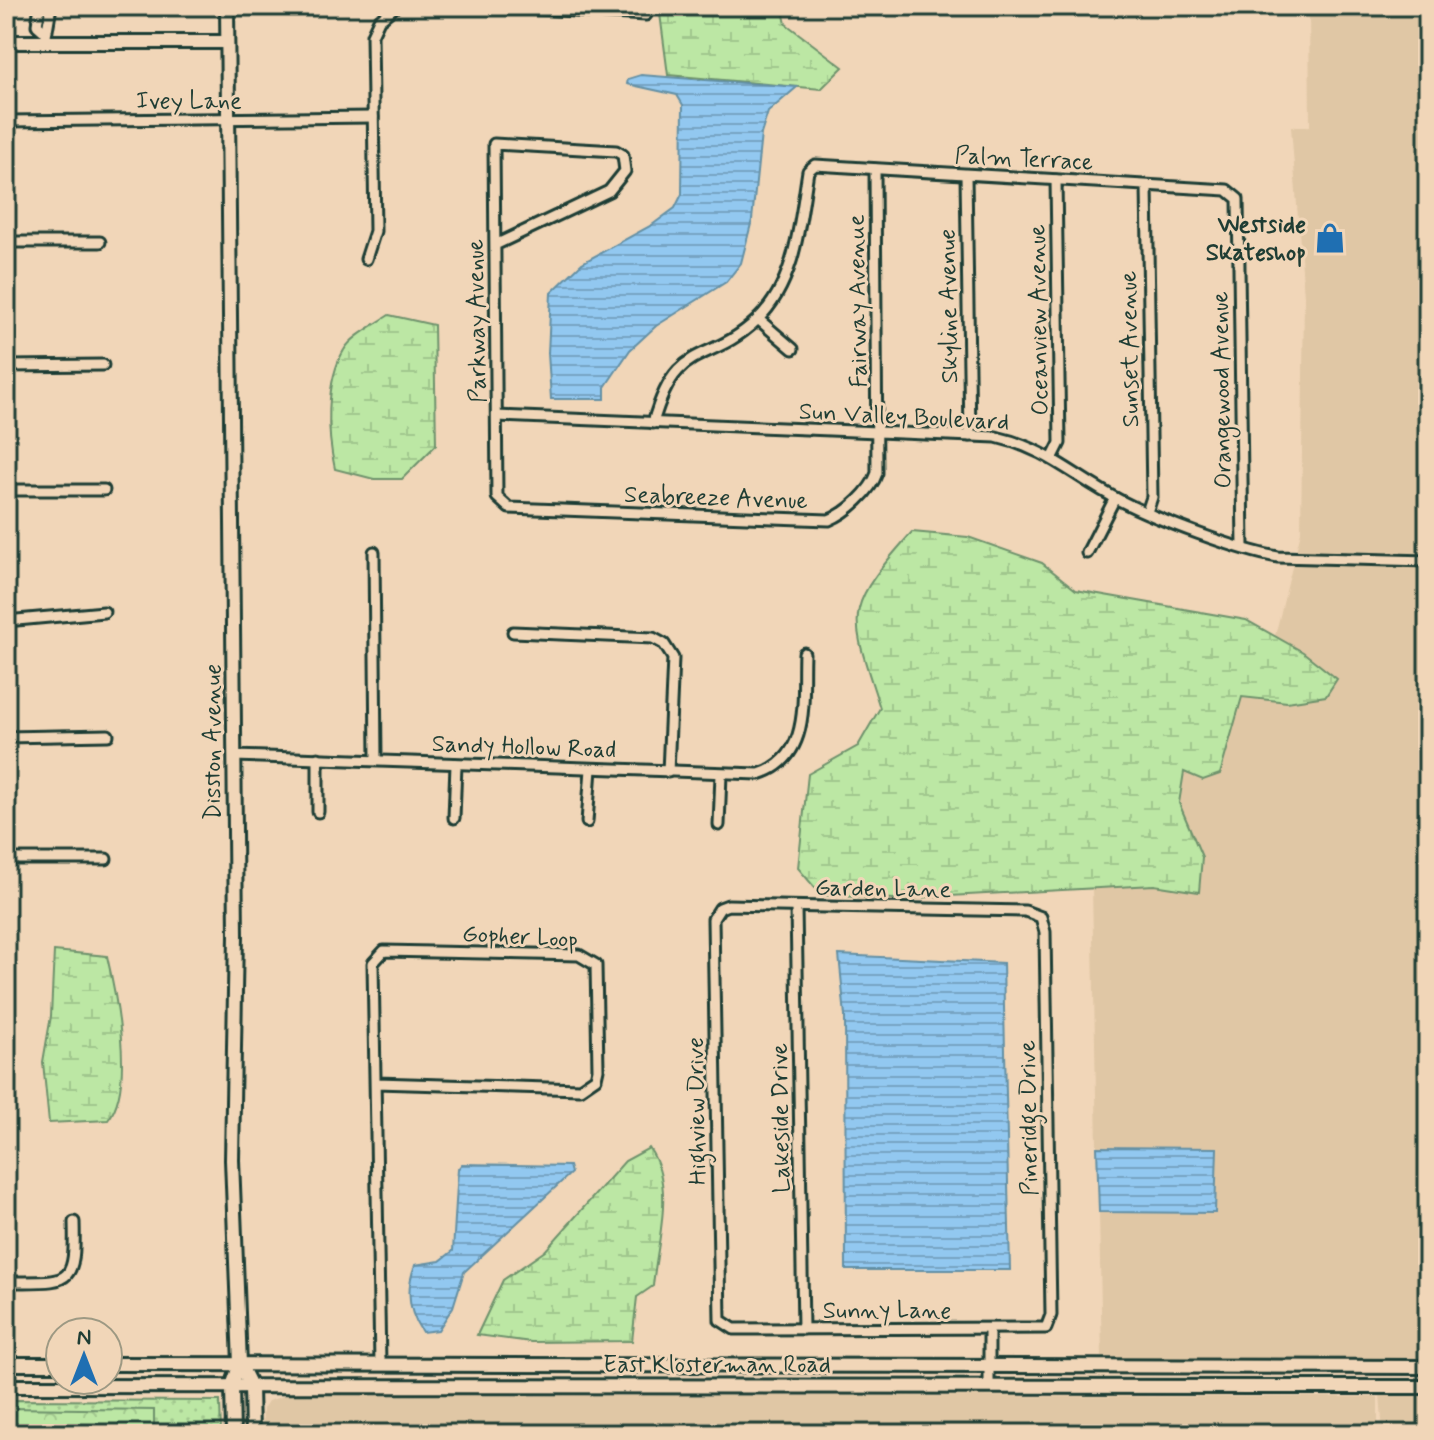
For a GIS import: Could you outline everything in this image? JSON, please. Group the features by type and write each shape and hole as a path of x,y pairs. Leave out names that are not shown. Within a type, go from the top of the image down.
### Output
{"main road":[{"name":"Disston Avenue","path":"227,6 234,756 232,1160 240,1364"},
{"path":"6,42 45,37 227,42"},
{"path":"6,1364 44,1364"},
{"name":"East Klosterman Road","path":"124,1364 1428,1367"},
{"path":"240,1364 251,1386 252,1434"},
{"path":"233,1434 232,1386 240,1364"},
{"name":"East Klosterman Road","path":"6,1386 1428,1387"}],"street":[{"path":"40,6 37,25 45,37"},
{"path":"45,37 50,13 47,6"},
{"path":"484,6 586,9 646,15"},
{"path":"366,259 375,231 372,35 379,20 393,8"},
{"name":"Ivey Lane","path":"6,121 373,117"},
{"name":"Parkway Avenue","path":"495,245 609,191 625,171 626,160 616,151 494,144 497,497"},
{"name":"Palm Terrace","path":"758,319 782,284 798,228 808,171 819,164 1227,190"},
{"name":"Fairway Avenue","path":"875,169 879,432"},
{"name":"Skyline Avenue","path":"966,175 970,436"},
{"name":"Oceanview Avenue","path":"1053,457 1060,443 1056,180"},
{"name":"Sunset Avenue","path":"1147,186 1152,497 1147,512"},
{"name":"Orangewood Avenue","path":"1227,190 1238,199 1243,547"},
{"path":"6,242 100,242"},
{"path":"653,423 668,383 686,361 758,319 793,349"},
{"path":"6,366 103,365"},
{"name":"Sun Valley Boulevard","path":"497,416 970,436 1015,442 1053,457 1115,498 1243,547 1278,557 1428,561"},
{"name":"Seabreeze Avenue","path":"497,497 509,508 822,521 837,517 873,484 879,432"},
{"path":"6,490 104,490"},
{"path":"1087,553 1115,498"},
{"path":"374,552 376,759"},
{"path":"6,621 104,612"},
{"path":"513,632 653,638 664,644 673,658 668,772"},
{"name":"Sandy Hollow Road","path":"234,756 721,774 766,772 782,762 798,741 804,653"},
{"path":"6,737 108,735"},
{"path":"318,758 318,812"},
{"path":"454,818 456,764"},
{"path":"587,822 591,769"},
{"path":"719,825 721,774"},
{"path":"6,859 106,859"},
{"name":"Garden Lane","path":"724,906 1025,911 1041,917"},
{"name":"Highview Drive","path":"720,1320 713,919 724,906"},
{"name":"Lakeside Drive","path":"796,907 803,1329"},
{"name":"Pineridge Drive","path":"1041,917 1045,932 1050,1319"},
{"name":"Gopher Loop","path":"376,1083 580,1089 590,1083 598,1069 596,965 579,955 384,951 373,963 380,1364"},
{"path":"6,1282 55,1281 66,1275 75,1263 74,1222"},
{"name":"Sunny Lane","path":"720,1320 734,1329 989,1331 1042,1330 1050,1319"},
{"path":"989,1331 989,1385"}],"shaded area":[{"path":"1309,6 1428,6 1428,555 1296,551 1301,532 1304,296 1291,127 1310,126"},
{"path":"1293,563 1428,567 1428,1361 1102,1359 1099,1212 1215,1213 1216,1148 1097,1147 1092,887 1154,885 1199,891 1202,857 1179,803 1184,772 1220,774 1242,697 1287,702 1303,652 1275,636"},
{"path":"1380,1393 1428,1393 1428,1434 1383,1434"},
{"path":"287,1395 1378,1397 1378,1434 262,1434 263,1409 268,1401"}],"green space":[{"path":"659,6 782,6 786,24 843,67 821,89 668,75"},
{"path":"389,315 434,325 436,445 402,479 374,479 335,469 329,408 333,377 347,345"},
{"path":"912,532 968,537 1042,563 1076,590 1246,620 1303,652 1337,679 1326,696 1287,702 1242,697 1220,774 1203,780 1184,772 1179,803 1202,857 1199,892 1154,885 894,899 821,895 798,868 808,774 858,746 880,708 862,651 858,613 873,579"},
{"path":"54,951 107,956 115,993 122,1063 116,1105 108,1120 49,1123 43,1062 51,1016"},
{"path":"649,1148 662,1180 663,1215 653,1286 637,1297 632,1341 531,1342 477,1335 503,1280 545,1251 625,1161"},
{"path":"6,1400 220,1401 221,1434 6,1434"},
{"path":"6,1408 154,1410 154,1434 12,1434 6,1428"}],"water":[{"path":"641,75 797,87 768,112 761,134 752,220 741,263 726,282 656,326 630,350 605,387 605,399 551,399 548,353 551,293 582,263 652,225 675,208 682,194 683,105 677,95 627,84 628,79"},
{"path":"839,955 1003,963 1010,1270 846,1270 845,1016"},
{"path":"1097,1147 1217,1148 1215,1213 1099,1212"},
{"path":"462,1164 569,1166 571,1173 464,1272 453,1307 438,1330 422,1332 411,1308 412,1274 415,1265 440,1261 453,1251 458,1169"}],"place":[{"name":"Westside Skateshop","path":"1330,238"}]}
